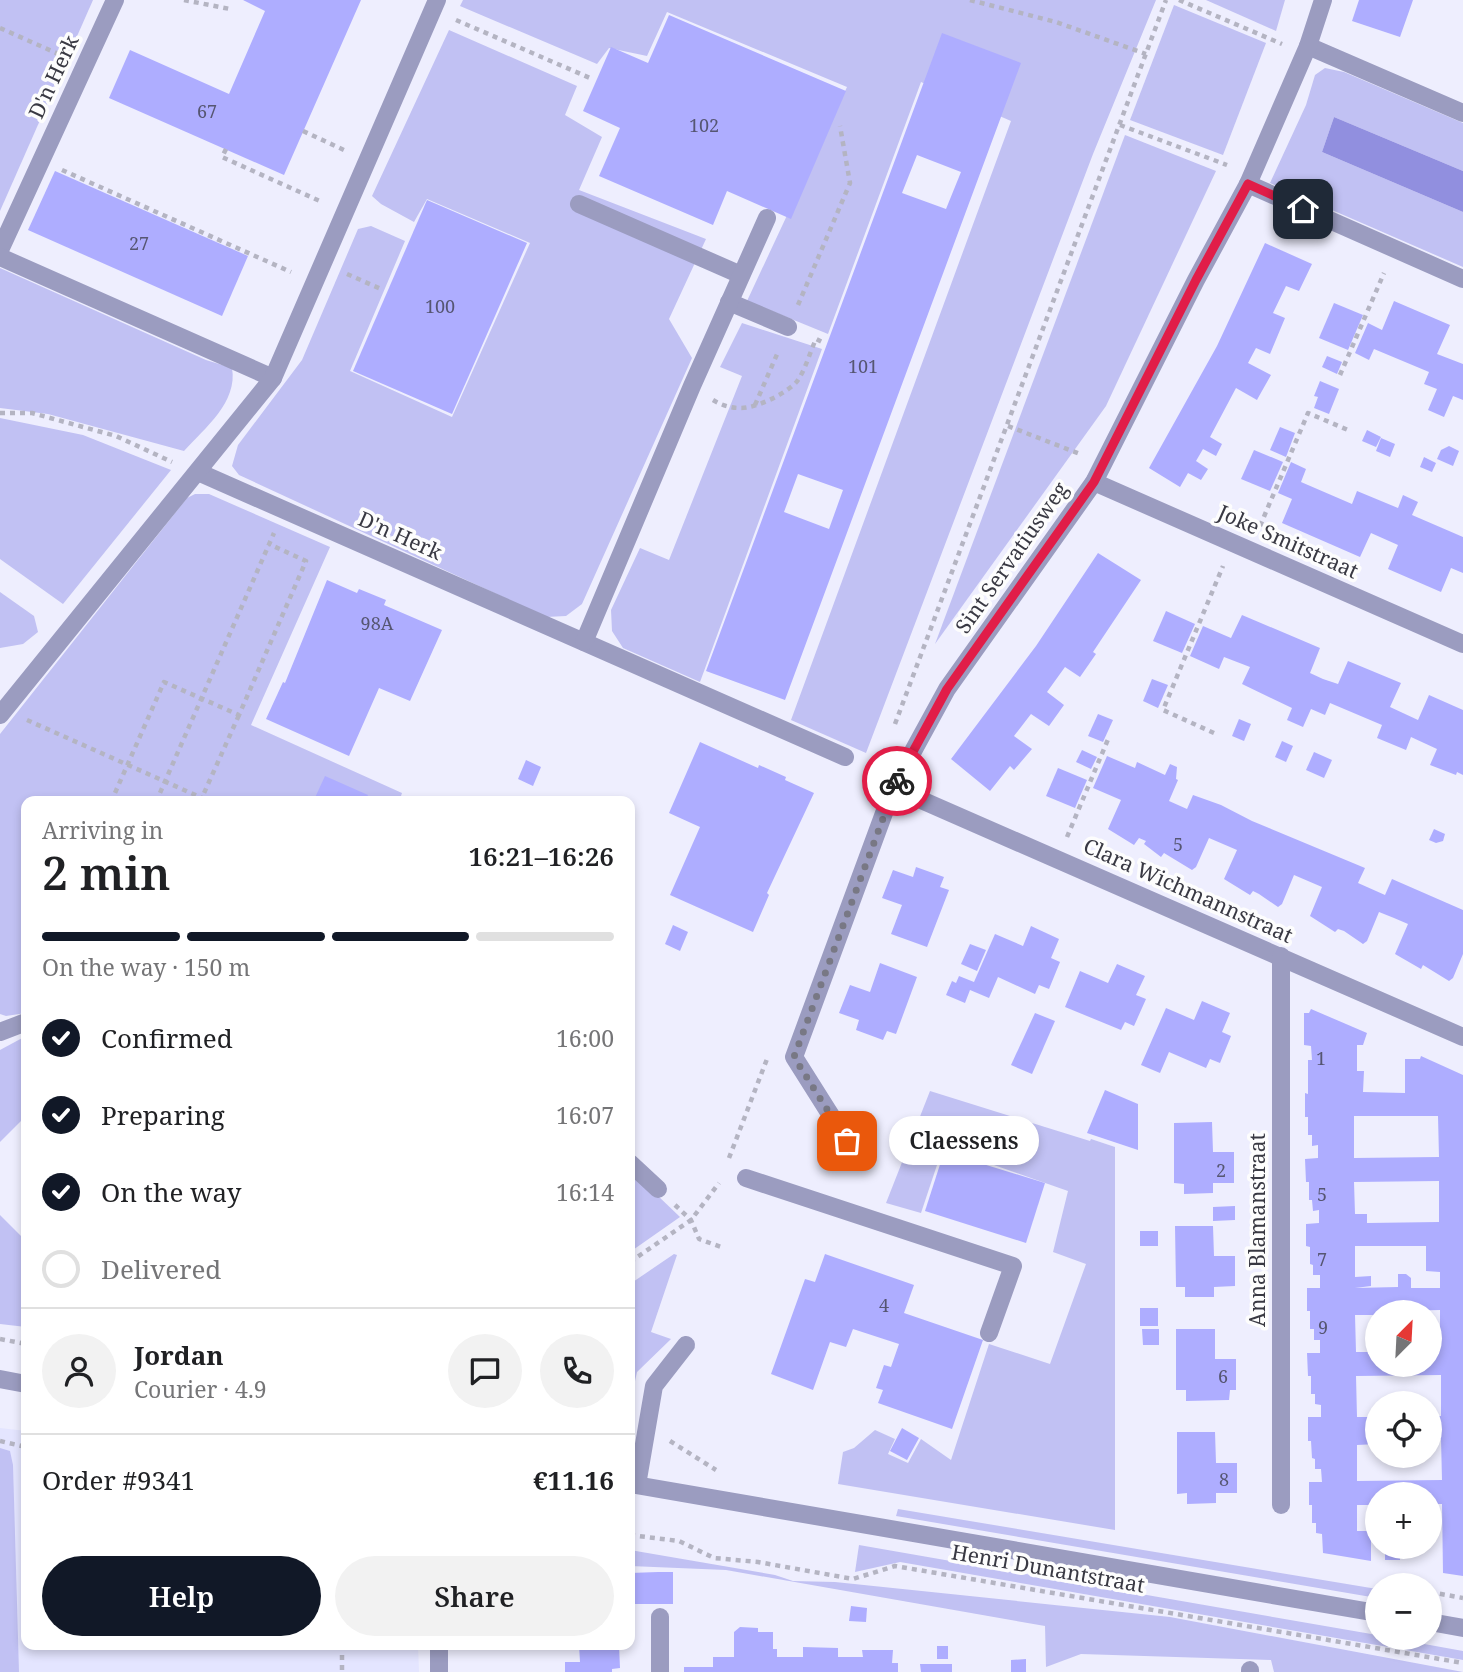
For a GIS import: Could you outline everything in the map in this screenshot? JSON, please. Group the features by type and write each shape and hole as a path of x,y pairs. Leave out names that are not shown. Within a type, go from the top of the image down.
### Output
{"street":[{"name":"D'n Herk","path":"0,250 115,0"},
{"name":"Sint Servatiusweg","path":"847,1141 794,1057 894,786 947,689 1094,482 1250,179 1306,50 1323,0"},
{"path":"2,712 273,378 435,5"},
{"path":"1306,50 1463,113"},
{"path":"1250,179 1463,279"},
{"path":"579,204 741,275"},
{"path":"584,642 692,386 767,218"},
{"path":"0,257 273,378"},
{"path":"729,302 789,327"},
{"name":"D'n Herk","path":"198,472 845,757"},
{"name":"Joke Smitstraat","path":"1094,482 1463,644"},
{"name":"Clara Wichmannstraat","path":"894,786 1463,1037"},
{"name":"Anna Blamanstraat","path":"1281,956 1281,1504"},
{"path":"0,1032 21,1024"},
{"path":"635,1167 659,1189"},
{"path":"746,1178 1013,1266 989,1333"},
{"path":"635,1477 654,1387 686,1345"},
{"path":"0,1379 21,1383"},
{"name":"Henri Dunantstraat","path":"635,1485 1365,1611"},
{"path":"660,1617 660,1672"},
{"path":"1442,1624 1463,1628"},
{"path":"439,1650 439,1672"}],"path":[{"path":"184,0 230,9"},
{"path":"970,0 1056,22 1146,54"},
{"path":"890,736 1166,0"},
{"path":"1179,0 1306,50"},
{"path":"435,5 590,78"},
{"path":"0,28 85,66"},
{"path":"755,405 850,183 840,125"},
{"path":"1120,125 1250,179"},
{"path":"303,131 367,160"},
{"path":"226,149 222,157 345,212"},
{"path":"41,161 314,282"},
{"path":"1340,375 1395,249"},
{"path":"322,263 381,289"},
{"path":"692,386 722,405 741,408 755,405 778,396 797,382 816,339 822,342"},
{"path":"1250,550 1308,412 1348,430"},
{"path":"0,413 32,413 116,436 198,472"},
{"path":"1008,426 1103,464"},
{"path":"159,796 285,510"},
{"path":"1214,733 1163,710 1233,543"},
{"path":"203,796 306,561 269,544"},
{"path":"114,796 164,682 239,715"},
{"path":"2,712 128,764 193,796"},
{"path":"1058,859 1109,737"},
{"path":"635,1259 691,1220 699,1239 721,1247"},
{"path":"0,1339 21,1342"},
{"path":"646,1431 660,1434 714,1469 726,1472"},
{"path":"0,1441 21,1446"},
{"name":"Henri Dunantstraat","path":"635,1536 680,1541 714,1558 758,1562 853,1579 895,1566 1463,1663"},
{"path":"342,1650 342,1672"}],"shaded area":[{"path":"0,0 93,0 0,211"},
{"path":"463,0 1156,0 1093,154 866,753 791,720 1011,121 921,82 828,334 747,301 847,87 667,12 647,56 609,48 597,64 460,6"},
{"path":"1206,0 1285,0 1276,31"},
{"path":"1174,5 1266,43 1223,155 1130,120"},
{"path":"449,30 577,86 565,115 602,137 579,190 706,239 669,319 692,358 582,604 566,616 546,617 239,475 232,466 238,445 302,360 358,229 371,226 405,241 350,371 452,417 530,243 427,199 414,222 372,196"},
{"path":"1325,68 1344,72 1463,123 1463,171 1334,117 1322,152 1463,212 1463,267 1270,183 1306,105 1315,75"},
{"path":"1334,117 1463,171 1463,212 1322,152"},
{"path":"1125,135 1216,171 1106,406 935,644"},
{"path":"0,268 206,360 232,368 233,380 225,403 210,424 184,451 48,414 0,408"},
{"path":"742,323 822,349 700,682 623,648 612,631 611,610 640,548 669,560 742,376 720,367"},
{"path":"0,418 83,435 171,470 63,604 0,559"},
{"path":"195,494 209,494 330,547 251,725 402,793 401,796 21,796 21,1014 0,1014 0,734 187,498"},
{"path":"0,592 34,616 38,632 23,644 0,648"},
{"path":"21,1039 21,1121 0,1142 0,1050"},
{"path":"930,1091 1115,1147 1115,1530 838,1484 843,1452 854,1448 875,1430 895,1439 888,1454 908,1463 921,1439 951,1460 989,1344 1050,1364 1086,1264 1053,1252 1068,1191 943,1147 921,1213 886,1203"},
{"path":"635,1174 680,1217 635,1248"},
{"path":"0,1215 21,1236 21,1326 0,1324"},
{"path":"674,1254 677,1255 651,1332 671,1339 637,1372 635,1381 635,1281"},
{"path":"0,1428 21,1430 21,1650 418,1650 419,1672 0,1672"},
{"path":"0,1448 10,1451 13,1465 19,1672 0,1672"},
{"path":"898,1509 1365,1587 1365,1596 896,1516"},
{"path":"859,1545 1365,1633 1365,1643 900,1562 855,1572"},
{"path":"635,1551 775,1575 793,1581 835,1582 1170,1617 1463,1672 1274,1672 1271,1660 1081,1654 1046,1667 1045,1626 726,1570 635,1566"},
{"path":"1442,1647 1463,1651 1463,1660 1406,1650 1442,1650"}],"building":[{"path":"243,0 361,0 284,175 109,98 130,50 229,94 265,11"},
{"path":"1359,0 1413,0 1400,37 1352,21"},
{"path":"669,15 846,91 791,219 727,191 713,225 599,176 620,128 583,111 611,47 648,63"},
{"path":"942,33 1021,63 785,700 706,671","holes":["917,155 961,172 946,209 902,193","798,474 843,490 829,529 784,512"]},
{"path":"55,171 248,256 222,316 28,230"},
{"path":"427,200 527,243 452,414 353,371"},
{"path":"1265,243 1312,264 1299,291 1286,286 1273,313 1285,318 1270,354 1256,348 1248,363 1271,375 1257,400 1236,388 1210,437 1222,444 1216,456 1203,449 1196,461 1208,469 1201,480 1188,473 1180,487 1149,468 1217,346"},
{"path":"1394,301 1450,325 1437,354 1463,364 1463,400 1453,396 1444,417 1428,410 1437,389 1424,384 1429,372 1374,349 1369,360 1355,353 1368,323 1382,330"},
{"path":"1334,303 1363,315 1348,350 1319,338"},
{"path":"1327,356 1342,362 1337,374 1322,367"},
{"path":"1320,381 1339,389 1329,414 1314,408 1318,397 1314,396"},
{"path":"1280,427 1295,433 1286,457 1270,450"},
{"path":"1367,430 1381,437 1376,447 1362,441"},
{"path":"1381,438 1395,444 1390,457 1376,451"},
{"path":"1449,446 1459,451 1453,466 1437,459 1441,450"},
{"path":"1254,450 1283,462 1270,491 1241,479"},
{"path":"1424,457 1436,463 1432,472 1420,467"},
{"path":"1291,462 1306,469 1301,482 1352,504 1357,491 1398,508 1403,495 1418,502 1412,515 1463,537 1463,573 1451,568 1441,592 1388,569 1398,545 1371,533 1360,557 1282,523 1292,499 1278,493"},
{"path":"1098,553 1141,580 1093,652 1096,654 1080,677 1065,667 1047,692 1064,705 1049,726 1031,714 1014,736 1032,749 1014,770 1010,766 990,791 951,759 1036,646"},
{"path":"327,580 357,593 359,589 386,600 384,605 442,630 410,701 379,688 349,756 266,719 283,682 285,683"},
{"path":"1166,611 1195,624 1182,653 1153,641"},
{"path":"1242,615 1320,648 1310,673 1323,679 1338,684 1348,661 1401,683 1390,707 1418,720 1429,695 1463,710 1463,775 1430,765 1437,749 1411,737 1406,750 1377,738 1382,725 1330,703 1325,715 1311,709 1303,727 1287,720 1292,708 1242,684 1250,667 1224,657 1219,669 1190,656 1203,626 1231,638"},
{"path":"1152,679 1168,685 1158,708 1143,701"},
{"path":"1098,714 1113,720 1103,742 1088,736"},
{"path":"1239,719 1251,724 1244,741 1232,736"},
{"path":"1282,741 1293,746 1286,762 1275,757"},
{"path":"700,742 758,768 759,765 786,777 785,780 814,793 767,893 769,895 753,932 670,895 700,827 669,813"},
{"path":"1082,750 1097,757 1091,769 1076,762"},
{"path":"1314,752 1332,760 1324,778 1306,770"},
{"path":"1107,756 1135,768 1137,762 1165,775 1170,764 1177,767 1178,780 1169,801 1187,809 1193,795 1221,805 1252,821 1365,868 1358,883 1385,895 1392,879 1463,910 1463,954 1453,978 1449,981 1423,965 1421,969 1395,954 1408,924 1379,912 1367,941 1363,944 1344,931 1338,929 1335,932 1310,916 1322,887 1294,875 1282,904 1278,907 1253,891 1250,895 1224,879 1237,850 1209,838 1196,867 1192,870 1164,853 1161,857 1144,844 1146,841 1139,838 1134,845 1108,829 1121,800 1093,788"},
{"path":"526,760 541,767 533,786 518,779"},
{"path":"1058,768 1087,780 1075,808 1046,796"},
{"path":"325,776 368,795 368,796 316,796"},
{"path":"1434,829 1445,834 1443,841 1436,843 1429,840"},
{"path":"916,867 944,877 940,887 949,890 927,947 891,934 902,905 882,898 893,870 913,877"},
{"path":"673,925 688,932 680,951 665,944"},
{"path":"1031,926 1059,939 1051,958 1060,962 1049,989 1039,985 1035,994 998,977 989,998 970,990 965,1003 946,995 952,981 956,983 959,976 974,982 995,934 1023,946"},
{"path":"970,944 986,950 977,971 961,964"},
{"path":"880,963 917,977 896,1034 887,1031 883,1040 856,1030 859,1020 839,1013 850,985 870,992"},
{"path":"1117,964 1145,976 1136,995 1146,999 1134,1026 1125,1022 1121,1030 1065,1007 1080,971 1108,983"},
{"path":"1202,1001 1230,1013 1222,1032 1231,1036 1220,1063 1210,1059 1206,1068 1169,1052 1160,1073 1141,1065 1166,1008 1194,1020"},
{"path":"1311,1009 1367,1033 1363,1045 1357,1045 1357,1071 1364,1071 1363,1092 1405,1093 1405,1059 1420,1059 1421,1056 1463,1075 1463,1576 1443,1573 1442,1482 1365,1482 1365,1505 1357,1505 1357,1531 1365,1531 1365,1559 1371,1561 1323,1553 1322,1534 1316,1533 1316,1523 1312,1523 1309,1482 1322,1482 1321,1469 1315,1469 1311,1441 1308,1441 1308,1417 1321,1417 1321,1405 1315,1404 1315,1394 1311,1394 1307,1353 1320,1353 1320,1340 1314,1340 1314,1329 1310,1329 1307,1288 1320,1288 1320,1275 1313,1275 1310,1247 1306,1246 1306,1224 1319,1223 1319,1210 1313,1211 1312,1200 1309,1200 1305,1159 1318,1158 1318,1145 1312,1146 1312,1135 1308,1135 1308,1117 1305,1117 1308,1060 1312,1060 1311,1046 1304,1045 1304,1013 1309,1013","holes":["1354,1116 1438,1116 1439,1157 1354,1158","1439,1181 1439,1222 1367,1223 1367,1214 1355,1214 1354,1182","1355,1246 1426,1246 1426,1271 1440,1272 1440,1288 1411,1288 1411,1278 1406,1274 1398,1274 1398,1287 1355,1288 1371,1286 1371,1276 1355,1277","1365,1300 1442,1300 1442,1480 1357,1481 1357,1445 1365,1445 1365,1417 1357,1417 1356,1376 1365,1376 1365,1352 1356,1352 1355,1315 1365,1315"]},
{"path":"1035,1013 1055,1021 1032,1074 1011,1065"},
{"path":"1105,1090 1138,1104 1138,1150 1087,1133"},
{"path":"1212,1122 1213,1152 1234,1152 1234,1183 1213,1183 1213,1193 1184,1194 1184,1184 1174,1183 1174,1123"},
{"path":"944,1152 1045,1183 1026,1243 925,1211"},
{"path":"1235,1206 1235,1220 1213,1221 1213,1207"},
{"path":"1175,1226 1213,1226 1214,1256 1235,1256 1235,1286 1214,1287 1214,1297 1185,1297 1185,1287 1176,1287"},
{"path":"1140,1231 1158,1231 1158,1246 1140,1246"},
{"path":"825,1254 914,1285 904,1313 983,1340 952,1429 878,1403 883,1390 876,1388 884,1365 891,1367 899,1344 853,1329 846,1347 830,1342 813,1390 771,1374 805,1279 815,1282"},
{"path":"1140,1308 1158,1308 1158,1326 1140,1326"},
{"path":"1142,1329 1159,1329 1159,1345 1143,1345"},
{"path":"1176,1329 1215,1329 1215,1359 1236,1359 1236,1390 1230,1390 1229,1400 1186,1401 1186,1390 1176,1390"},
{"path":"902,1428 919,1438 907,1460 890,1451"},
{"path":"1177,1432 1215,1432 1216,1463 1237,1463 1237,1493 1216,1493 1216,1503 1187,1504 1187,1493 1177,1494"},
{"path":"673,1572 673,1604 635,1604 635,1573"},
{"path":"851,1606 867,1608 866,1622 849,1621"},
{"path":"740,1627 758,1628 758,1632 773,1632 773,1649 777,1649 777,1657 803,1657 803,1647 838,1648 838,1657 863,1657 862,1650 893,1650 892,1663 898,1663 898,1672 684,1672 684,1667 713,1667 713,1657 734,1657 734,1632"},
{"path":"937,1646 948,1646 948,1659 937,1659"},
{"path":"579,1650 619,1650 620,1668 612,1669 612,1672 565,1672 565,1662 580,1662"},
{"path":"1026,1659 1026,1672 1011,1672 1011,1660"},
{"path":"920,1664 952,1664 952,1672 921,1672"}],"way so far":[{"path":"847,1141 794,1057 897,781"}],"place":[{"name":"Claessens","path":"847,1141"}],"route":[{"path":"897,781 947,689 1094,482 1196,280 1248,184 1303,209"}]}
